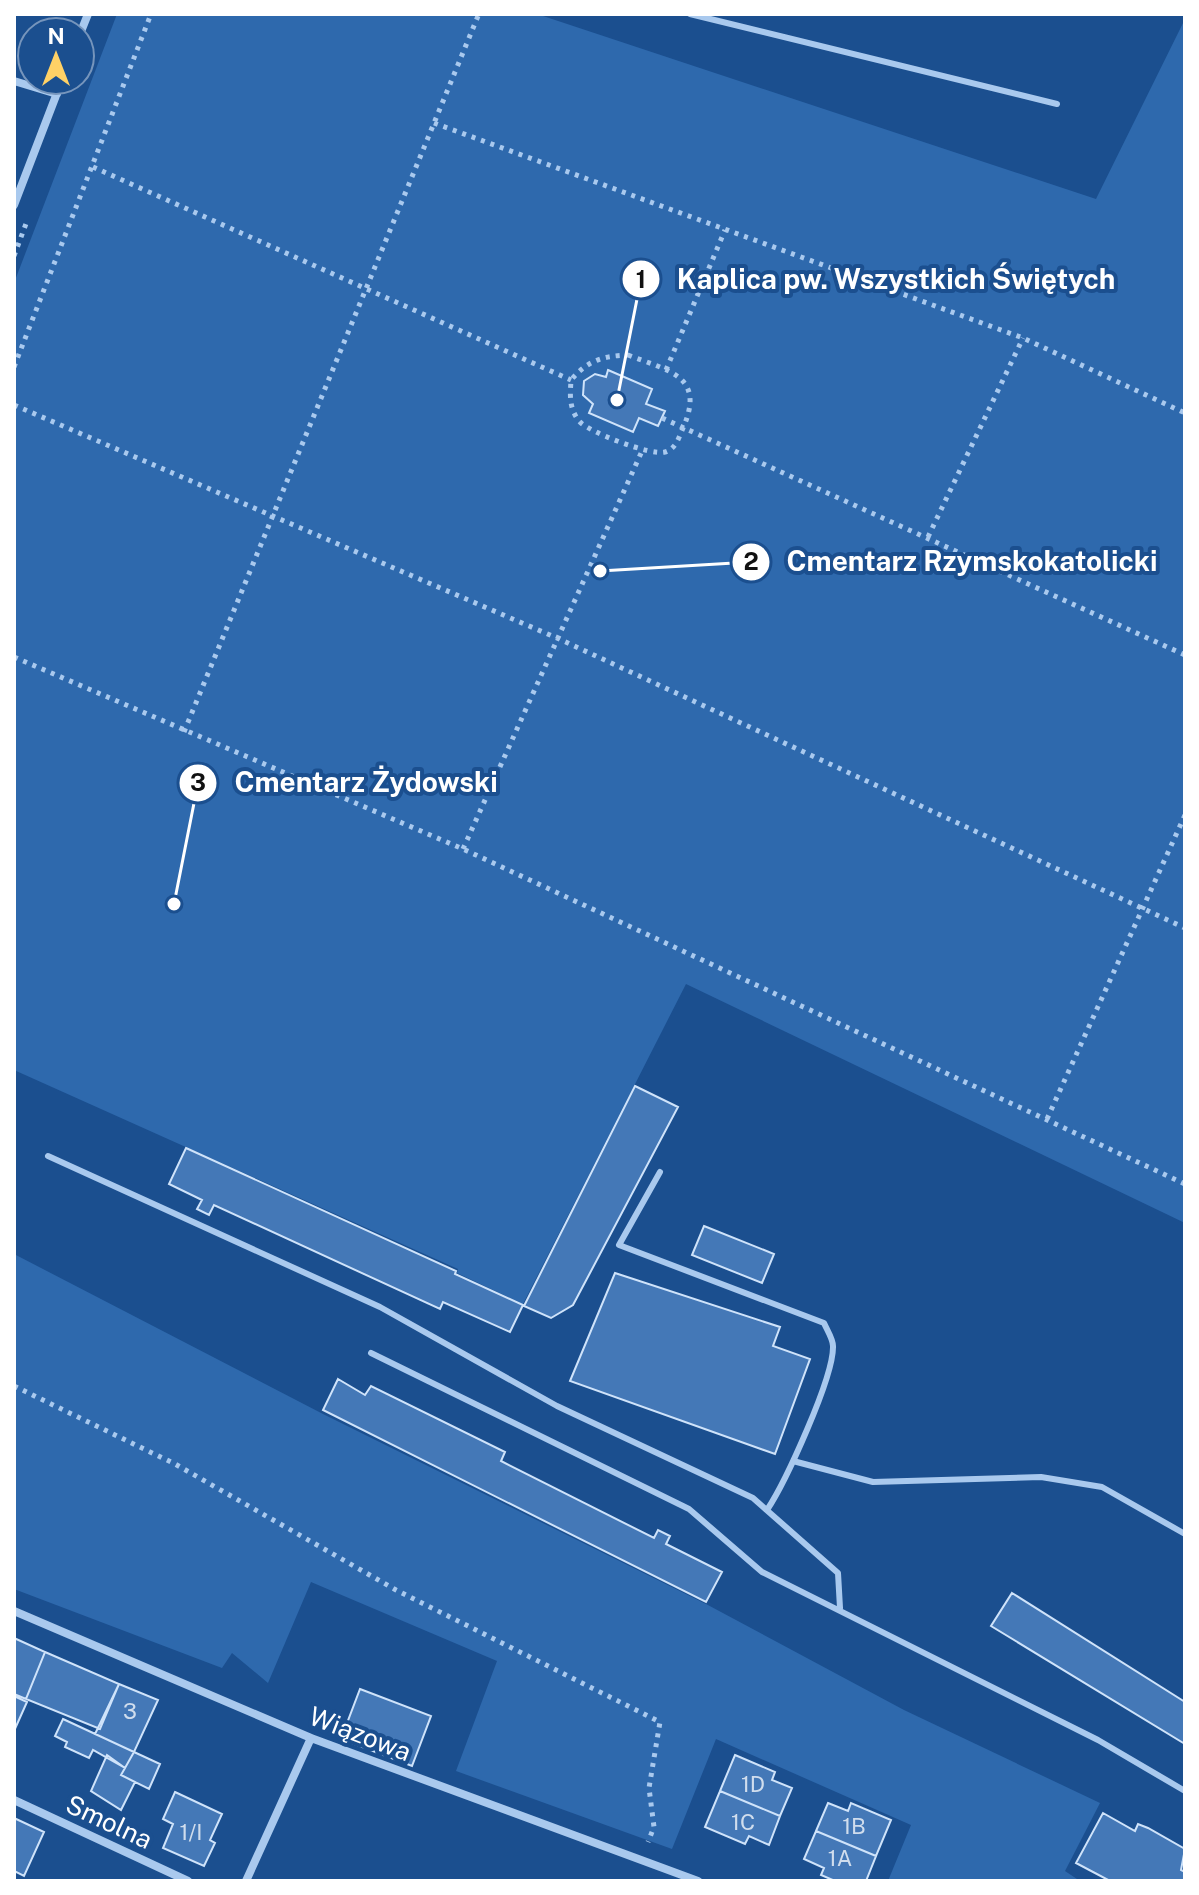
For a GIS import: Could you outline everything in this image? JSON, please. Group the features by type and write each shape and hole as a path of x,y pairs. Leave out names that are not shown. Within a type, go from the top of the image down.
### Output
{"street":[{"path":"14,205 16,192 56,96"},
{"name":"Wiązowa","path":"14,1611 311,1738 698,1881"},
{"path":"246,1881 311,1738"},
{"name":"Smolna","path":"14,1800 188,1881"}],"lane":[{"path":"690,14 1057,104"},
{"path":"48,1156 380,1307 557,1406 681,1461 753,1498 838,1573 840,1608"},
{"path":"660,1172 619,1245 824,1323 834,1344 830,1367 784,1485 767,1510"},
{"path":"371,1353 689,1509 762,1572 840,1608 1098,1740 1185,1791"},
{"path":"793,1461 873,1482 1041,1477 1102,1487 1185,1534"}],"path":[{"path":"14,367 151,14"},
{"path":"184,732 478,16"},
{"path":"434,123 1023,338 1185,413"},
{"path":"93,167 571,380"},
{"path":"666,370 725,230"},
{"path":"928,537 1023,338"},
{"path":"628,355 666,370 674,374 690,392 693,404 675,446 664,453 642,451 582,425 570,398 571,380 584,364 605,356 628,355"},
{"path":"14,405 557,638 1185,928"},
{"path":"662,418 1185,655"},
{"path":"463,849 642,451"},
{"path":"14,657 463,849 1185,1184"},
{"path":"1047,1119 1145,909 1185,815"},
{"path":"14,1386 175,1464 396,1590 660,1722 649,1788 654,1827 641,1859"}],"shaded area":[{"path":"117,14 537,14 1096,199 1185,19 1185,1223 686,984 523,1304 457,1273 458,1269 14,1070 14,283 86,96 96,96 96,69"},
{"path":"14,1254 323,1414 706,1604 904,1710 1100,1803 1065,1871 1080,1881 888,1881 911,1825 716,1739 672,1849 456,1771 497,1661 311,1582 268,1683 232,1653 222,1668 14,1589"}],"building":[{"path":"608,370 652,389 646,404 665,411 658,426 639,418 633,432 589,413 593,404 583,395 584,381 595,374 606,377"},
{"path":"635,1086 678,1107 573,1305 551,1318 524,1306"},
{"path":"186,1148 456,1271 455,1274 523,1305 510,1332 443,1302 440,1309 214,1205 209,1215 197,1209 202,1200 169,1184"},
{"path":"704,1226 774,1254 762,1283 692,1255"},
{"path":"615,1273 780,1327 773,1346 810,1359 775,1454 570,1381"},
{"path":"338,1379 365,1395 371,1386 505,1452 501,1461 654,1538 658,1530 670,1536 666,1544 722,1572 706,1602 323,1410"},
{"path":"1012,1593 1185,1702 1185,1744 991,1626"},
{"path":"14,1638 45,1652 26,1699 14,1694"},
{"path":"45,1652 119,1684 100,1729 26,1699"},
{"path":"119,1684 158,1700 134,1752 95,1734"},
{"path":"360,1689 431,1716 412,1766 341,1739"},
{"path":"14,1696 27,1702 14,1731"},
{"path":"63,1719 134,1752 125,1768 93,1750 89,1758 65,1747 67,1742 55,1736"},
{"path":"134,1752 160,1764 149,1789 121,1775"},
{"path":"107,1755 125,1768 121,1775 135,1782 121,1810 91,1791"},
{"path":"735,1755 775,1772 772,1780 792,1788 780,1816 720,1791"},
{"path":"720,1791 780,1816 769,1845 749,1836 745,1844 705,1827"},
{"path":"175,1792 222,1814 210,1840 215,1843 204,1866 163,1848 173,1824 163,1819"},
{"path":"828,1803 848,1811 851,1803 891,1820 876,1856 816,1831"},
{"path":"1103,1813 1135,1831 1138,1824 1148,1828 1185,1849 1181,1870 1185,1872 1185,1881 1110,1881 1076,1863"},
{"path":"14,1818 44,1832 24,1876 14,1871"},
{"path":"816,1831 876,1856 866,1881 835,1881 821,1875 824,1868 804,1859"}],"place":[{"name":"Kaplica pw. Wszystkich Świętych","path":"617,400"},
{"name":"Cmentarz Rzymskokatolicki","path":"600,571"},
{"name":"Cmentarz Żydowski","path":"174,904"}]}
